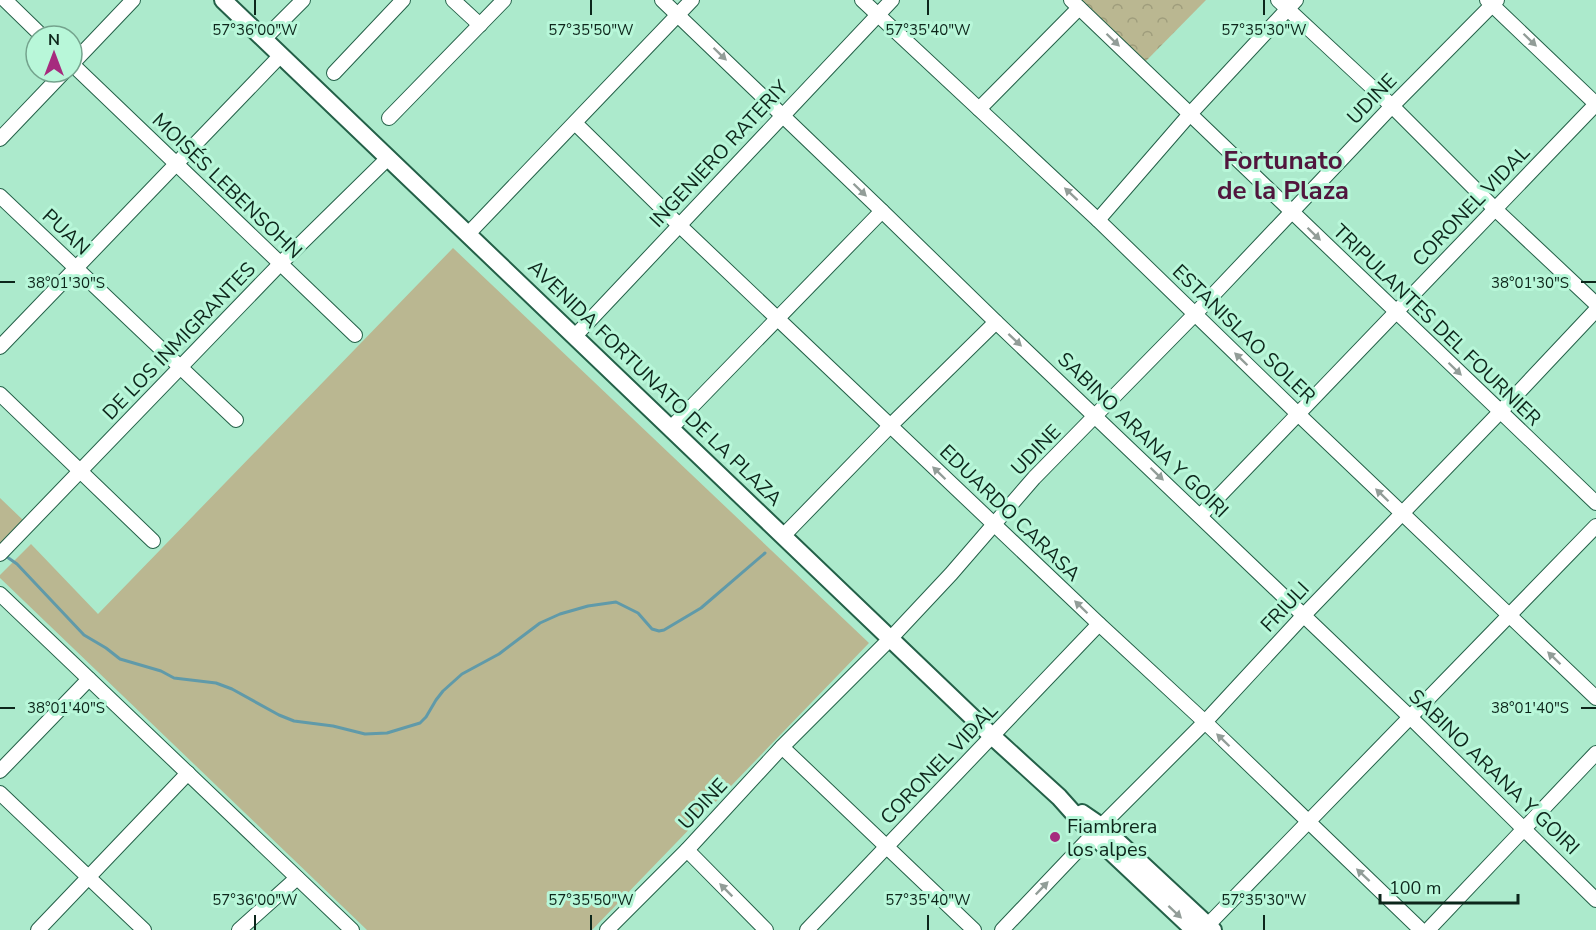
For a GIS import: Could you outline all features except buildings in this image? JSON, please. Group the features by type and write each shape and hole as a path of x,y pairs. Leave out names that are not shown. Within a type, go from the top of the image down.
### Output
{"main road":[{"name":"AVENIDA FORTUNATO DE LA PLAZA","path":"223,0 992,736 1205,929"}],"street":[{"path":"5,0 30,24"},
{"path":"84,51 133,0"},
{"path":"264,39 303,0"},
{"path":"334,72 403,0"},
{"path":"453,0 480,25"},
{"path":"389,118 504,0"},
{"name":"SABINO ARANA Y GOIRI","path":"662,0 1410,717 1596,900"},
{"path":"468,234 692,0"},
{"name":"ESTANISLAO SOLER","path":"862,0 1098,220 1596,698"},
{"name":"INGENIERO RATERIY","path":"575,336 892,0"},
{"path":"1492,2 1596,104"},
{"name":"UDINE","path":"607,930 687,850 782,747 891,638 1034,478 1196,314 1492,2"},
{"path":"1098,220 1287,3 1495,209 1596,304"},
{"path":"979,109 1075,4"},
{"name":"TRIPULANTES DEL FOURNIER","path":"1075,4 1596,503"},
{"path":"0,347 281,55"},
{"name":"MOISÉS LEBENSOHN","path":"84,76 355,335"},
{"path":"0,139 53,84"},
{"name":"CORONEL VIDAL","path":"1200,516 1596,104"},
{"name":"EDUARDO CARASA","path":"575,123 679,225 1205,722 1421,930"},
{"name":"DE LOS INMIGRANTES","path":"0,554 280,264 388,158"},
{"name":"PUAN","path":"0,196 236,420"},
{"path":"671,428 882,211"},
{"name":"FRIULI","path":"1002,930 1205,722 1304,615 1596,310"},
{"path":"784,535 996,322"},
{"path":"0,394 153,541"},
{"path":"1205,929 1596,526"},
{"path":"0,594 352,930"},
{"name":"CORONEL VIDAL","path":"807,930 1099,624"},
{"path":"0,771 89,679"},
{"path":"782,747 974,930"},
{"path":"1428,930 1596,753"},
{"path":"38,930 188,774"},
{"path":"0,793 144,930"},
{"path":"687,850 766,930"},
{"path":"244,929 297,878"}],"green space":[{"path":"1080,0 1206,0 1144,63"},
{"path":"453,248 869,643 592,930 367,930 0,578 0,575 31,544 98,614"},
{"path":"0,498 24,521 0,547"}],"waterway":[{"path":"7,557 17,564 84,635 120,659 161,671 174,678 216,683 294,721 333,726 365,734 387,733 420,723 443,691 462,674 499,654 540,623 560,614 588,606 616,602 638,613 652,629 664,630 701,608 765,553"}],"place":[{"name":"Fiambrera los alpes","path":"1055,837"}],"district":[{"name":"Fortunato de la Plaza","path":"1283,175"}]}
